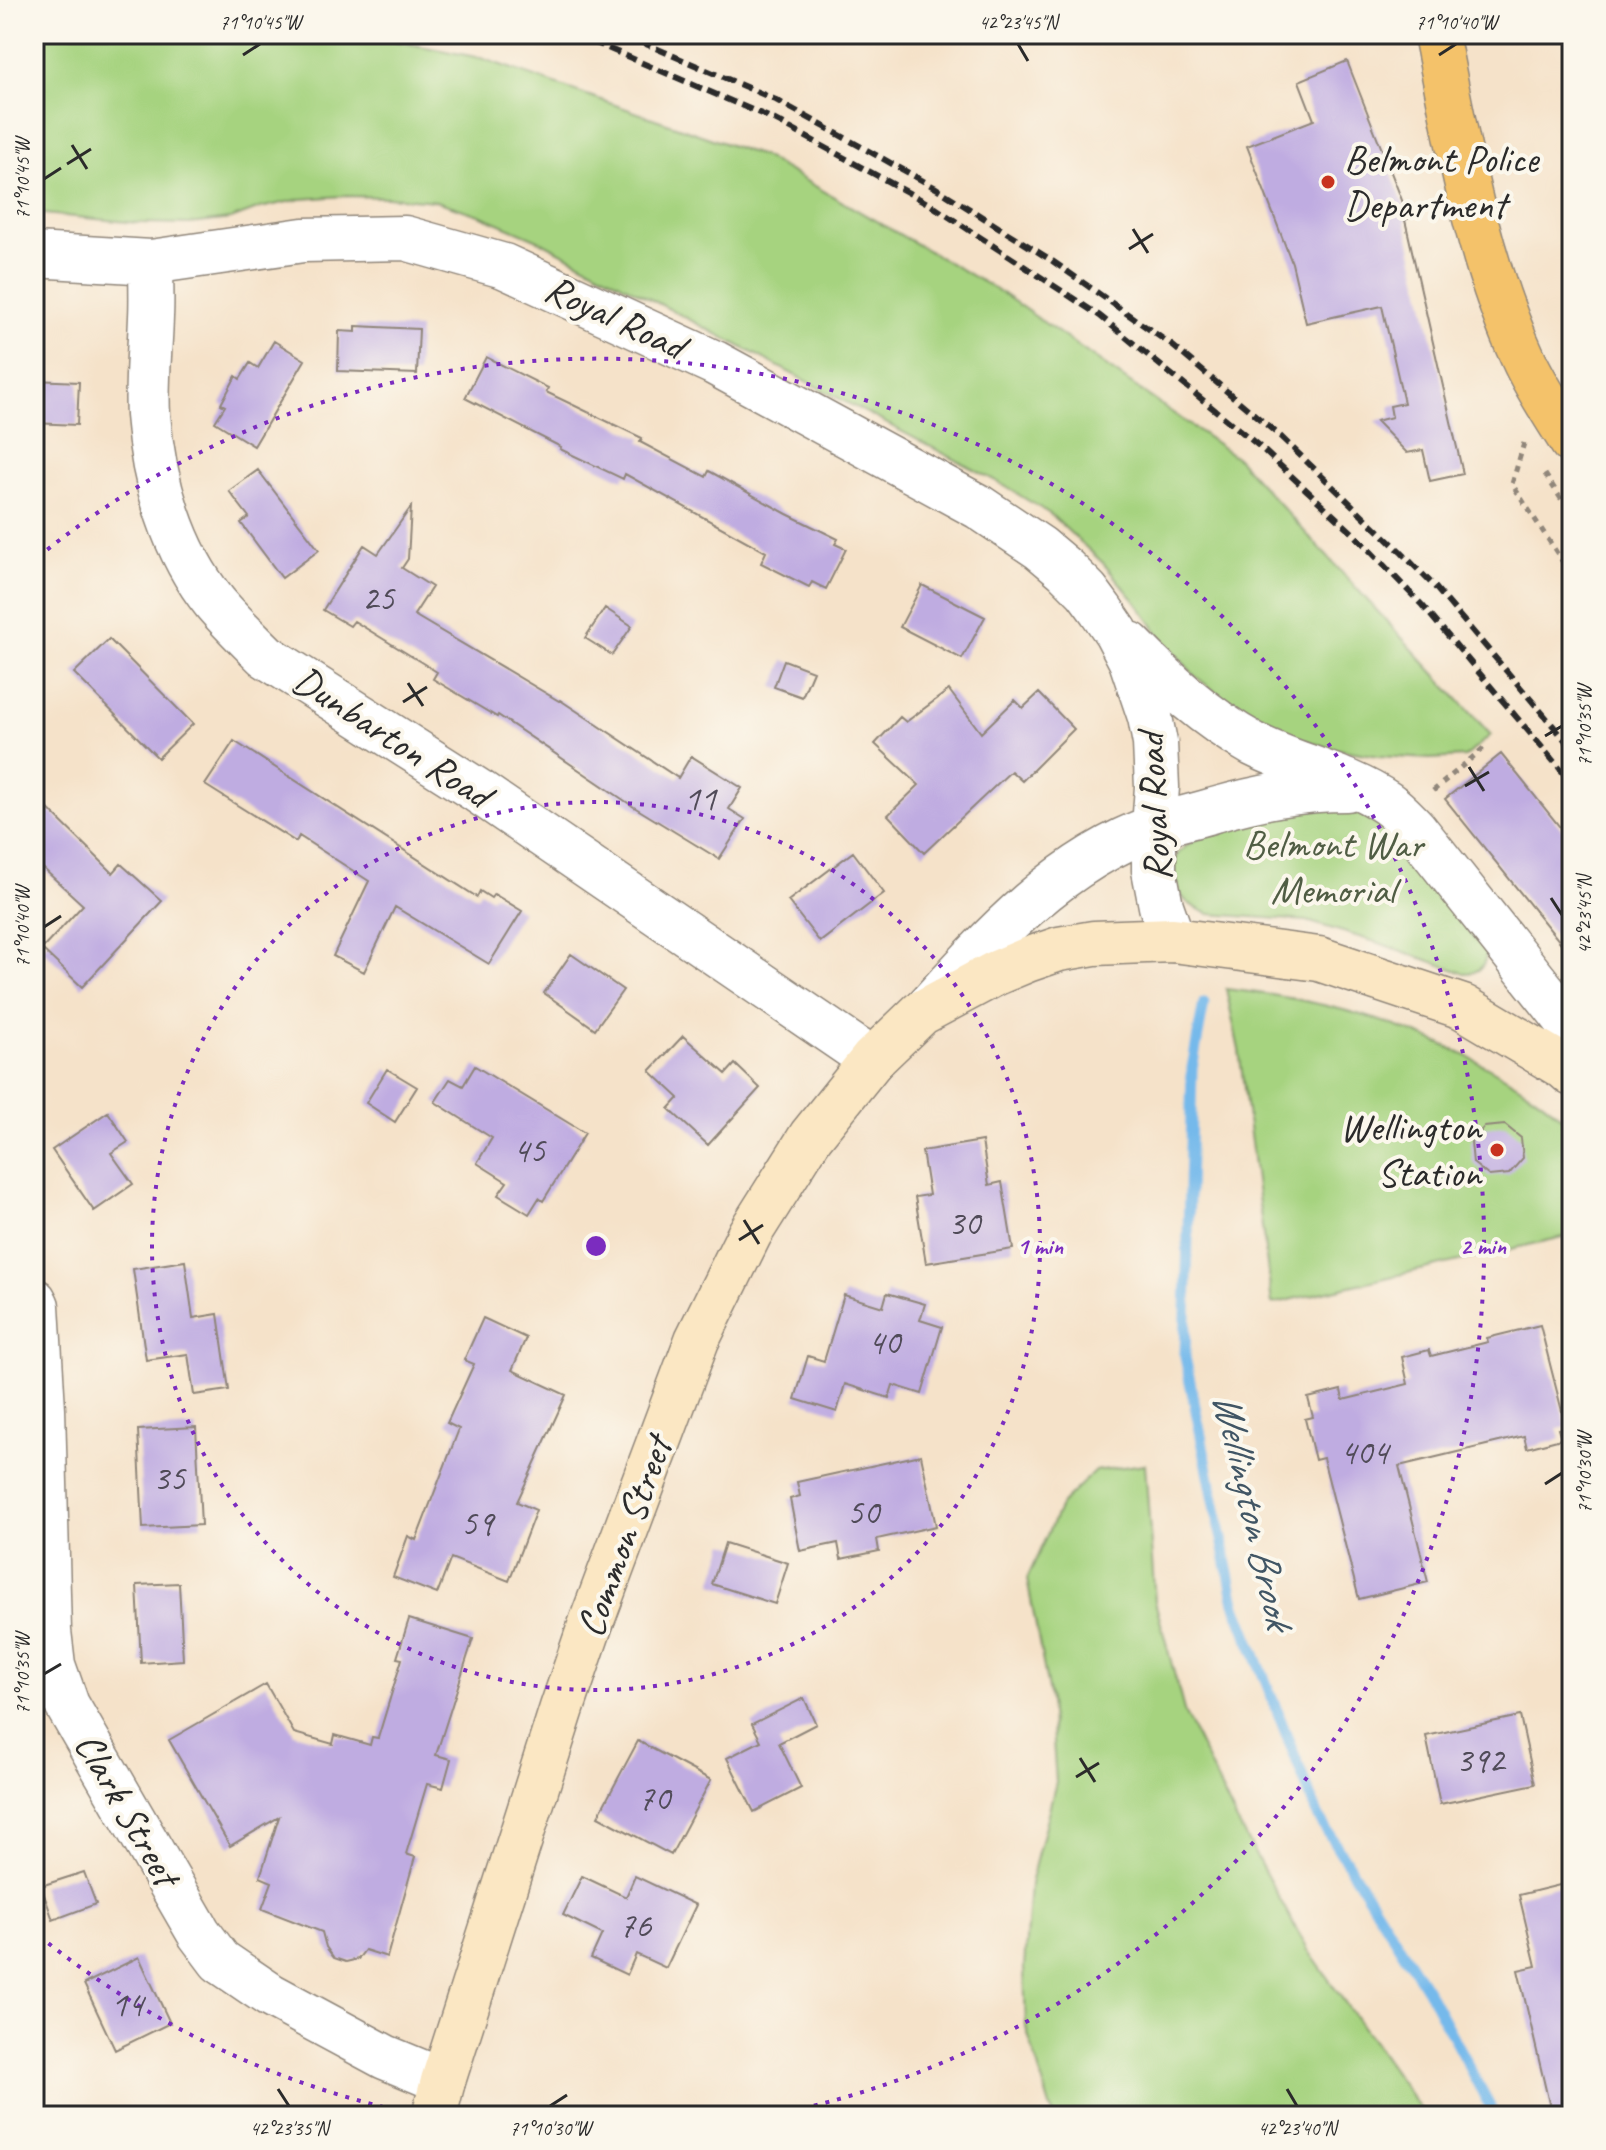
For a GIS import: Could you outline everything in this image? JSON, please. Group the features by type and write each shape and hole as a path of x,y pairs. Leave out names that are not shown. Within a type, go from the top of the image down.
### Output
{"main road":[{"path":"1436,34 1484,253 1522,357 1548,455"},
{"name":"Common Street","path":"439,2099 581,1651 697,1340 757,1221 811,1136 872,1060 921,1013 996,973 1059,949 1094,943 1173,940 1333,963 1463,1007 1572,1074"}],"street":[{"name":"Royal Road","path":"34,255 151,262 303,240 405,238 504,266 715,363 979,507 1040,548 1087,591 1116,632 1131,661 1150,717 1155,743 1154,870 1173,940"},
{"name":"Dunbarton Road","path":"151,262 148,414 154,465 163,502 193,570 213,601 240,631 266,656 478,791 872,1060"},
{"name":"Royal Road","path":"1116,632 1196,706 1226,727 1254,744 1361,789"},
{"name":"Common Street","path":"921,1013 985,943 1033,900 1100,854 1154,827 1266,796 1320,789 1361,789"},
{"path":"1361,789 1391,805 1414,828 1572,1027"},
{"name":"Clark Street","path":"34,1300 37,1306 43,1409 41,1631 67,1705 199,1933 220,1961 270,1995 364,2046 439,2099"}],"path":[{"path":"1572,516 1548,455 1524,443 1512,484 1572,576"},
{"path":"1432,792 1487,745"}],"green space":[{"path":"34,34 360,34 481,58 764,157 1002,293 1237,458 1491,735 1465,757 1430,759 1378,756 1330,748 1284,734 1240,711 1195,676 1103,563 1050,514 998,482 538,240 482,216 436,201 344,196 301,199 260,208 231,219 190,224 138,223 34,213"},
{"name":"Belmont War Memorial","path":"1349,809 1369,814 1379,821 1486,953 1485,962 1480,968 1464,973 1307,921 1209,914 1190,904 1176,884 1174,864 1183,848 1211,833 1281,812"},
{"path":"1226,989 1296,999 1397,1026 1462,1053 1554,1110 1572,1127 1572,1235 1272,1304 1239,1050"},
{"path":"1145,1464 1155,1601 1185,1714 1236,1820 1308,1950 1425,2116 1054,2116 1050,2107 1026,2027 1024,1968 1030,1884 1056,1782 1050,1700 1027,1579 1061,1504 1095,1471"}],"building":[{"path":"1347,61 1409,218 1405,220 1463,474 1430,481 1423,450 1407,453 1376,421 1392,417 1390,406 1404,403 1382,306 1306,323 1292,263 1247,146 1314,120 1299,81"},
{"path":"356,326 419,329 417,374 338,371 339,331 356,332"},
{"path":"274,341 305,360 254,446 215,422 225,406 221,404 236,376 240,379 250,363 258,368"},
{"path":"486,357 548,388 546,392 642,438 640,442 706,477 709,471 838,539 835,544 846,549 826,589 812,582 809,587 761,563 766,552 625,474 623,479 465,398"},
{"path":"34,380 79,382 77,425 34,423"},
{"path":"258,470 319,550 282,578 241,523 249,517 229,491"},
{"path":"411,507 408,559 402,568 432,587 414,615 560,700 678,778 691,756 742,788 729,809 745,819 719,859 634,807 498,715 433,679 437,672 354,621 350,626 323,610 364,545 378,554"},
{"path":"922,585 985,617 962,659 900,627"},
{"path":"605,608 632,626 612,655 585,638"},
{"path":"109,639 193,724 158,758 74,673"},
{"path":"784,660 813,671 802,697 774,687"},
{"path":"949,690 981,733 1015,700 1023,708 1039,693 1074,729 1022,781 1011,771 924,853 888,815 919,785 875,744 900,717 906,722"},
{"path":"234,741 477,897 480,891 491,898 494,894 522,911 489,964 395,907 364,972 333,956 369,881 299,836 296,842 205,785"},
{"path":"1501,754 1572,842 1572,957 1445,799"},
{"path":"34,795 113,873 121,864 162,901 82,987 42,949 83,905 34,860"},
{"path":"853,852 884,893 820,942 788,901"},
{"path":"571,954 623,990 595,1029 544,993"},
{"path":"683,1036 726,1074 735,1064 760,1088 708,1145 669,1109 679,1098 650,1071"},
{"path":"475,1066 585,1133 543,1201 539,1198 529,1214 498,1195 507,1182 477,1163 492,1138 435,1102 450,1079 463,1086"},
{"path":"387,1069 417,1087 395,1122 366,1103"},
{"path":"108,1112 128,1142 111,1153 133,1184 94,1211 52,1150"},
{"name":"Wellington Station","path":"1505,1125 1521,1138 1523,1158 1509,1174 1489,1176 1473,1163 1471,1142 1484,1127"},
{"path":"982,1141 989,1185 1002,1182 1013,1249 926,1263 915,1197 929,1195 922,1151"},
{"path":"185,1261 193,1318 218,1314 229,1390 194,1395 188,1354 146,1360 133,1269"},
{"path":"887,1293 925,1304 920,1320 942,1327 922,1394 893,1385 889,1398 845,1384 837,1412 795,1399 808,1356 824,1361 844,1295 883,1307"},
{"path":"483,1318 526,1338 512,1370 566,1395 517,1502 536,1510 509,1581 451,1558 437,1594 393,1577 408,1536 416,1540 459,1429 447,1423 474,1364 464,1360"},
{"path":"1540,1325 1566,1427 1558,1429 1561,1439 1527,1448 1524,1436 1399,1466 1428,1582 1359,1599 1323,1458 1315,1460 1305,1419 1313,1417 1308,1398 1341,1390 1343,1400 1408,1384 1402,1357 1429,1350 1431,1356"},
{"path":"196,1427 201,1525 143,1528 138,1430"},
{"path":"921,1455 936,1526 877,1539 879,1551 841,1559 838,1543 800,1551 790,1499 800,1496 797,1482"},
{"path":"725,1543 788,1563 775,1604 712,1584"},
{"path":"179,1583 183,1660 141,1663 137,1585"},
{"path":"409,1619 473,1639 436,1755 451,1759 443,1788 427,1784 406,1854 415,1857 387,1957 365,1950 358,1959 346,1962 334,1958 326,1947 322,1932 262,1909 272,1882 260,1877 279,1817 230,1846 169,1740 266,1684 294,1733 333,1744 335,1735 370,1745 372,1737 378,1738 402,1659 397,1658"},
{"path":"804,1698 816,1724 779,1743 801,1788 754,1812 727,1758 761,1741 752,1724"},
{"path":"1520,1716 1535,1784 1440,1804 1426,1736"},
{"path":"638,1741 711,1780 671,1855 598,1816"},
{"path":"84,1872 96,1904 53,1920 41,1886"},
{"path":"582,1876 626,1897 635,1876 696,1905 666,1968 636,1954 627,1975 591,1958 602,1934 563,1915"},
{"path":"1572,1882 1572,2116 1552,2116 1518,1970 1536,1966 1519,1895"},
{"path":"139,1957 170,2023 115,2050 84,1984"}],"waterway":[{"name":"Wellington Brook","path":"1204,1003 1192,1068 1185,1357 1235,1603 1319,1818 1432,1998 1495,2116"}],"railway":[{"path":"575,34 773,119 931,205 1100,316 1259,446 1355,535 1422,605 1572,783"},
{"path":"623,34 776,100 936,188 1051,260 1173,346 1280,436 1401,552 1435,587 1572,748"}],"place":[{"name":"Belmont Police Department","path":"1328,182"},
{"name":"Wellington Station","path":"1497,1150"}]}
